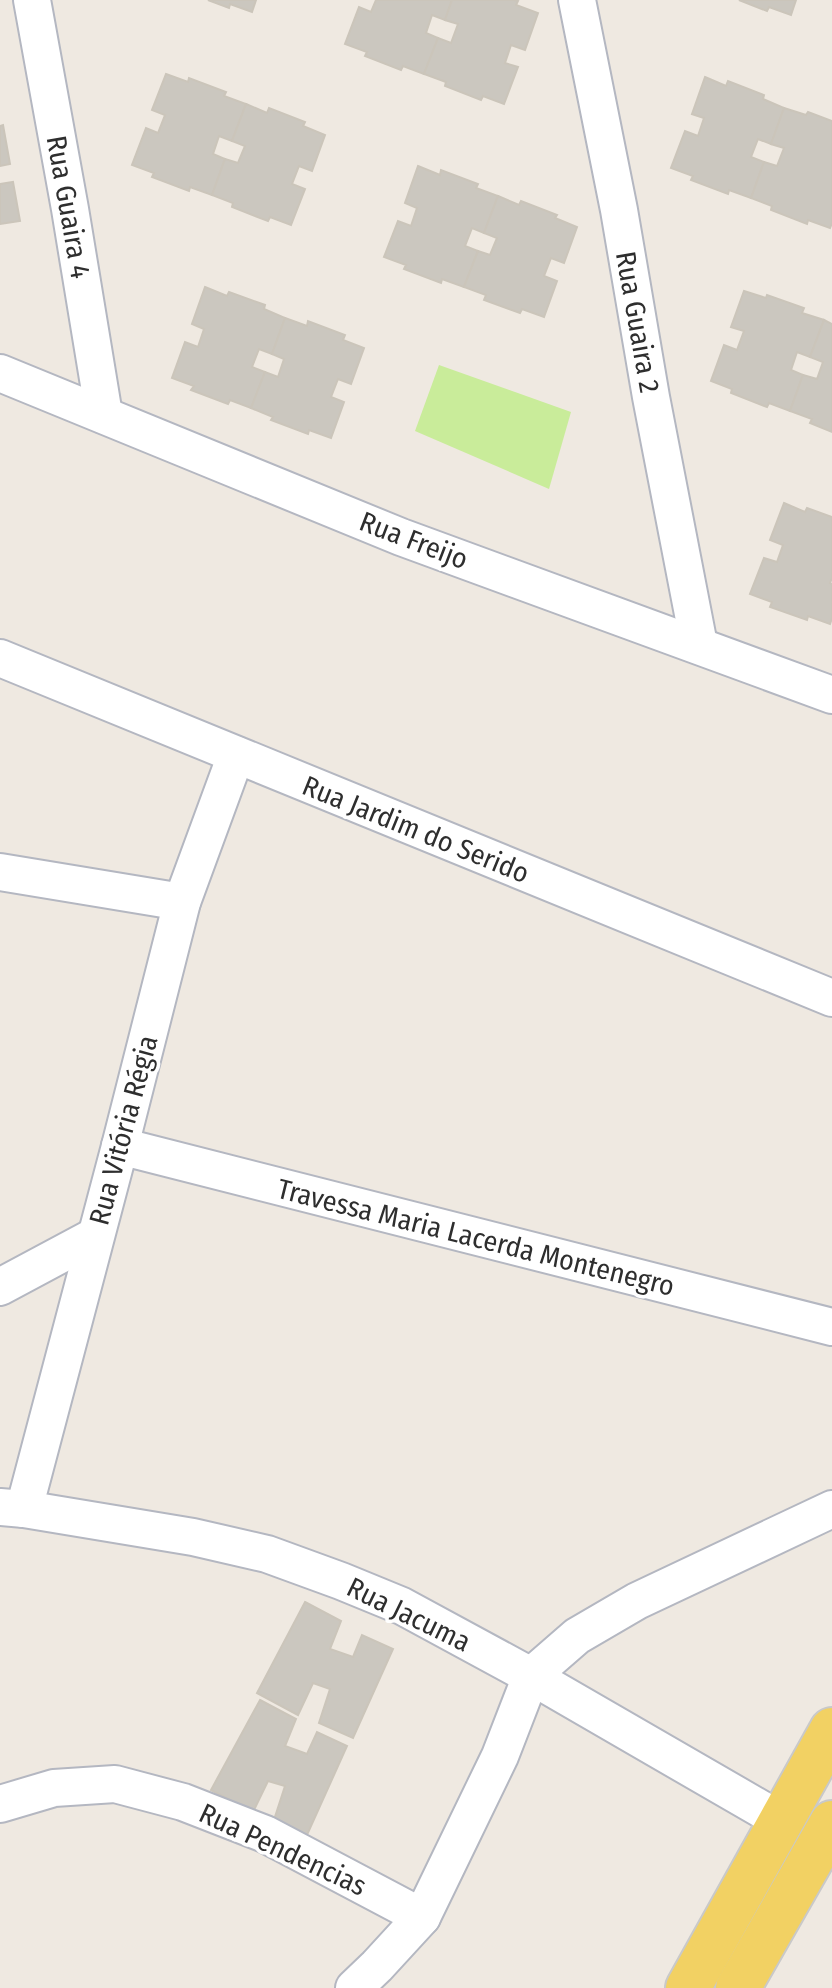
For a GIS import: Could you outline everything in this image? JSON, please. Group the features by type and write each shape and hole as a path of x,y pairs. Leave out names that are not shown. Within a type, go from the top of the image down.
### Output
{"main road":[{"path":"688,1988 832,1730"},
{"path":"738,1988 830,1828"}],"street":[{"name":"Rua Guaira 4","path":"32,0 104,415"},
{"name":"Rua Guaira 2","path":"577,0 699,645"},
{"name":"Rua Freijo","path":"0,373 401,537 832,695"},
{"name":"Rua Jardim do Serido","path":"0,658 832,998"},
{"name":"Rua Vitória Régia","path":"12,1508 95,1236 182,902 236,755"},
{"path":"0,872 182,902"},
{"name":"Travessa Maria Lacerda Montenegro","path":"120,1146 832,1327"},
{"path":"0,1287 95,1236"},
{"name":"Rua Jacuma","path":"12,1508 193,1537 267,1554 341,1581 402,1606 531,1676 780,1820"},
{"path":"354,1988 422,1917 500,1756 531,1676 577,1636 637,1601 832,1509"},
{"name":"Rua Pendencias","path":"0,1804 54,1788 115,1784 183,1802 265,1834 422,1917"}],"green space":[{"path":"439,365 571,412 549,489 415,431"}],"building":[{"path":"208,0 256,0 252,12"},
{"path":"376,0 452,0 445,20 432,15 426,33 438,38 424,74 403,66 401,70 365,56 367,52 345,44 359,7 371,12"},
{"path":"452,0 514,0 518,1 516,5 538,13 525,50 511,45 505,63 518,67 504,104 483,96 481,100 424,74 438,38 451,43 458,24 445,20"},
{"path":"739,0 796,0 791,15 769,7 767,11"},
{"path":"166,74 188,82 189,78 226,92 224,96 246,104 232,141 219,136 213,154 225,159 212,195 190,187 189,191 152,177 154,173 132,165 146,128 158,133 165,115 152,110"},
{"path":"705,77 726,86 728,81 764,95 763,99 784,108 771,144 758,139 751,157 764,162 751,198 729,190 728,194 691,180 693,176 671,168 685,131 698,136 704,118 692,114"},
{"path":"246,104 267,113 269,108 305,122 303,126 325,135 312,171 299,166 292,184 305,189 291,225 270,217 268,221 232,207 233,203 212,195 225,159 238,163 245,146 232,141"},
{"path":"784,108 806,115 808,112 832,121 830,228 808,220 807,224 771,210 772,206 751,198 764,162 777,166 784,148 771,144"},
{"path":"3,125 10,164 0,166 0,126"},
{"path":"418,166 440,175 441,170 478,184 476,188 498,196 484,233 472,228 465,246 478,251 464,287 442,279 441,283 404,269 406,265 384,257 398,221 411,226 417,208 405,203"},
{"path":"13,182 20,221 0,224 0,184"},
{"path":"498,196 557,215 555,218 577,227 564,263 551,258 544,276 557,281 544,317 522,309 520,313 484,300 486,295 464,287 478,251 490,255 497,238 484,233"},
{"path":"205,287 265,305 264,309 285,318 272,354 259,349 252,367 265,372 251,408 230,400 228,404 191,390 194,386 172,378 185,342 198,347 204,329 192,324"},
{"path":"744,291 766,298 767,295 804,308 802,313 824,320 810,357 797,352 791,370 803,375 790,411 769,403 767,407 731,393 732,389 711,381 724,345 737,350 744,331 731,327"},
{"path":"285,318 307,326 308,321 345,335 343,340 364,348 351,384 338,379 331,397 344,402 331,438 309,430 308,434 271,420 273,417 251,408 265,372 278,377 284,359 272,354"},
{"path":"824,320 832,324 832,432 810,423 812,419 790,411 803,375 817,379 823,362 810,357"},
{"path":"784,503 805,512 807,508 832,517 830,624 808,616 807,620 770,607 772,602 750,594 764,558 777,562 783,545 770,540"},
{"path":"305,1602 341,1621 330,1649 353,1657 362,1635 393,1649 353,1738 319,1723 330,1689 313,1683 298,1715 257,1693"},
{"path":"260,1700 296,1719 285,1746 307,1754 317,1732 347,1746 307,1835 274,1820 285,1786 268,1781 253,1812 211,1790"}]}
